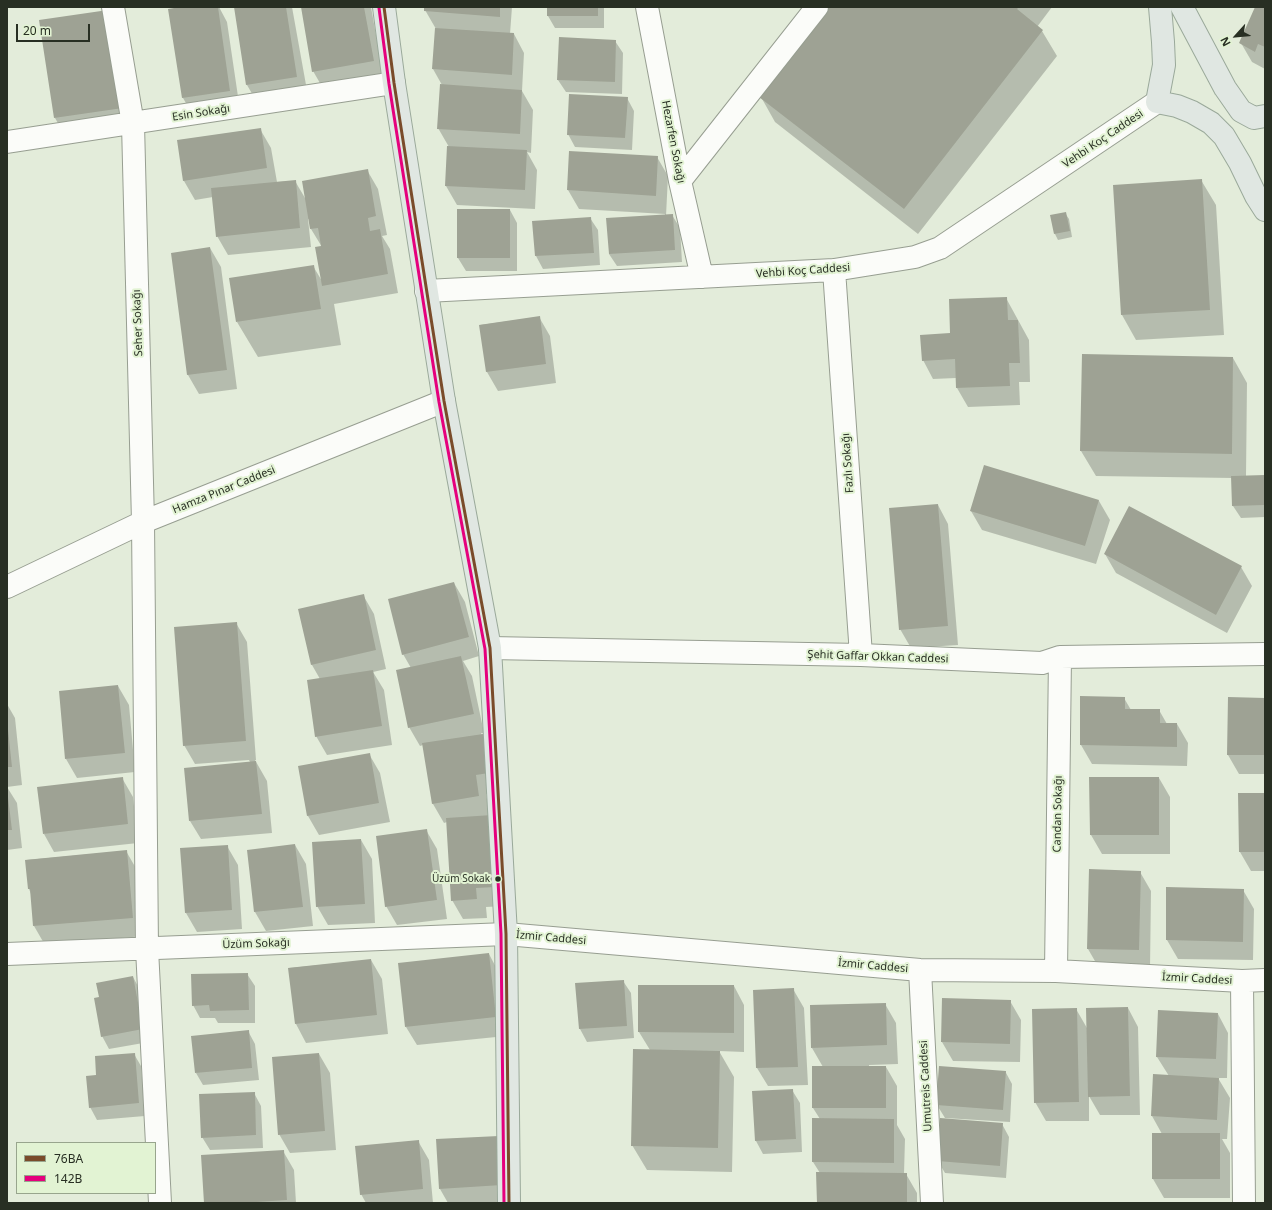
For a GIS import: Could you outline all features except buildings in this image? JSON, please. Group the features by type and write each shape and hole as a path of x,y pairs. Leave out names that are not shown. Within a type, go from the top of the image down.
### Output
{"main road":[{"path":"384,7 394,83 444,401 490,648 506,934 509,1203"},
{"path":"1160,7 1164,65 1157,102 1176,106 1192,112 1212,123 1224,136 1265,210"},
{"path":"1182,7 1225,88 1241,110 1254,118 1265,116"}],"street":[{"name":"Seher Sokağı","path":"113,7 133,124 143,522 147,948 160,1203"},
{"name":"Hezarfen Sokağı","path":"647,7 680,181 702,277"},
{"path":"680,181 817,7"},
{"name":"Esin Sokağı","path":"7,142 394,83"},
{"name":"Vehbi Koç Caddesi","path":"426,291 834,270 915,257 940,248 1157,102"},
{"name":"Fazlı Sokağı","path":"834,270 861,655"},
{"name":"Hamza Pınar Caddesi","path":"7,587 143,522 444,401"},
{"name":"Şehit Gaffar Okkan Caddesi","path":"490,648 861,655 1042,663 1060,657 1265,654"},
{"name":"Candan Sokağı","path":"1056,972 1060,657"},
{"name":"Üzüm Sokağı","path":"7,954 506,934"},
{"name":"İzmir Caddesi","path":"506,934 920,970 1056,972 1242,981 1265,980"},
{"name":"Umutreis Caddesi","path":"920,970 932,1203"},
{"name":"İzmir Caddesi","path":"1242,981 1244,1203"}],"transit line":[{"name":"76BA","path":"384,7 394,83 444,401 490,648 506,934 509,1203"},
{"name":"142B","path":"379,8 389,84 439,402 485,649 501,934 504,1203"}],"place":[{"name":"Üzüm Sokak","path":"498,879"}]}
